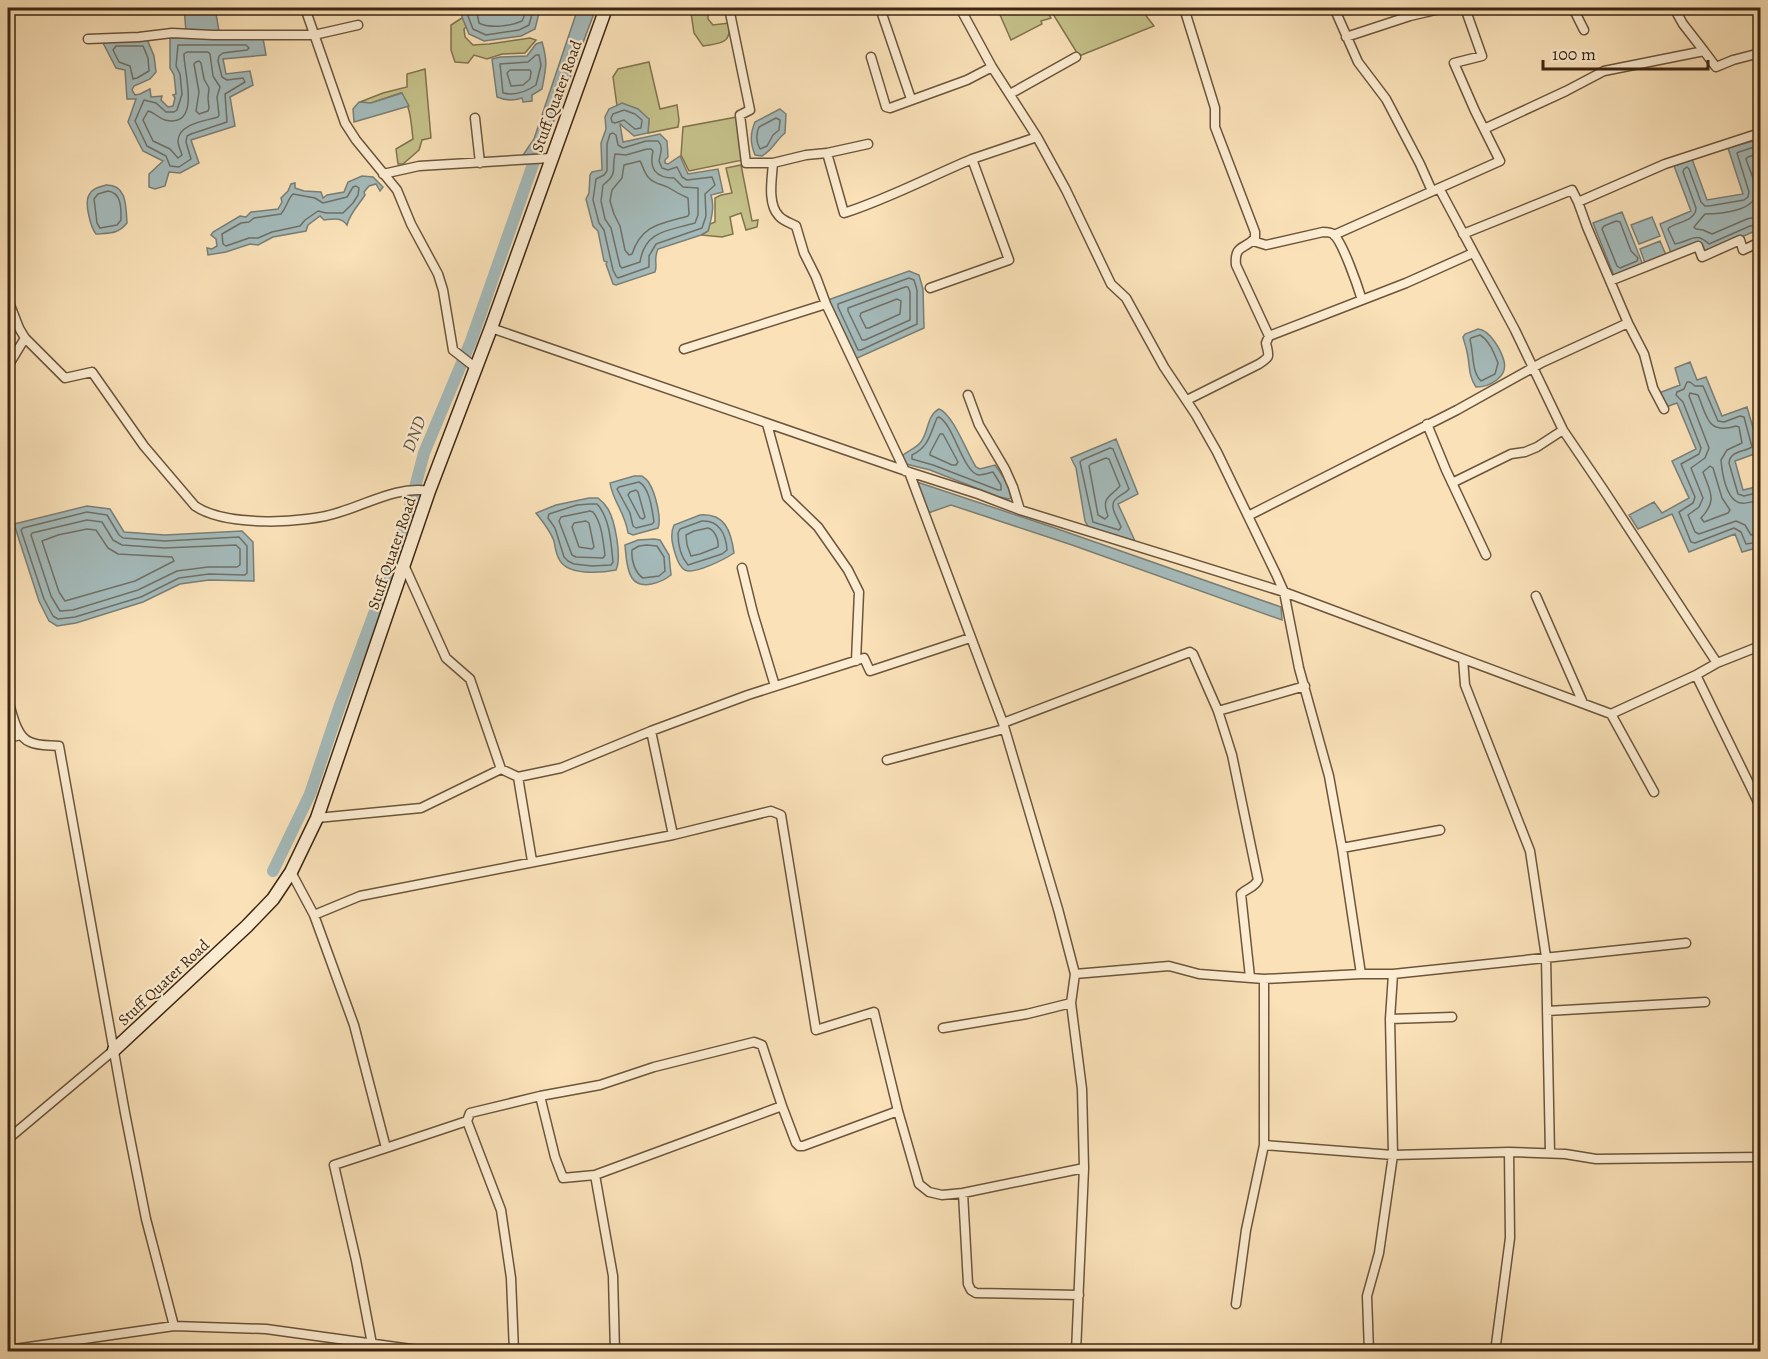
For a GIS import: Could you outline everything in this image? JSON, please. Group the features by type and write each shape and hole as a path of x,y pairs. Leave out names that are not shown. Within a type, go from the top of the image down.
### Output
{"street":[{"path":"304,8 345,123 397,190 411,224 438,274 443,290 453,350 472,365"},
{"name":"Stuff Quater Road","path":"114,1050 273,899 291,872 317,818 404,565 418,490 472,365 491,328 546,158 606,8"},
{"path":"729,8 750,111 740,115 746,163 773,163 868,144"},
{"path":"880,8 911,99"},
{"path":"960,8 992,67 1037,136 1111,284 1126,298 1164,367 1187,400 1217,452 1284,592 1299,668 1329,776 1361,974"},
{"path":"1184,8 1215,108 1215,127 1255,232 1253,241"},
{"path":"1337,8 1346,37 1358,62 1386,99 1435,189 1463,234 1515,330 1563,430 1717,663"},
{"path":"1346,37 1410,16 1444,8"},
{"path":"1334,235 1500,161 1454,63 1482,56 1465,8"},
{"path":"1573,8 1584,30"},
{"path":"1674,8 1683,24 1716,67 1761,53"},
{"path":"88,39 172,33 314,35 358,25"},
{"path":"1484,129 1604,71 1704,51"},
{"path":"871,57 886,107 890,108 968,80 992,67"},
{"path":"1010,94 1076,57"},
{"path":"475,118 480,163"},
{"path":"1578,202 1665,164 1761,133"},
{"path":"827,153 844,213 881,201 972,159 1037,136"},
{"path":"383,174 419,166 546,158"},
{"path":"930,288 1009,260 972,159"},
{"path":"773,163 772,193 776,213 780,218 796,226 804,254 826,304 907,472 1003,726 1075,974 1071,1003 1082,1089 1084,1168 1076,1352"},
{"path":"1463,234 1572,190 1628,323 1644,354 1653,388 1664,409"},
{"path":"1269,336 1236,265 1237,251 1253,241 1266,245 1330,232 1343,251 1362,300"},
{"path":"1610,281 1698,246 1702,257 1740,240 1743,250 1761,242"},
{"path":"1187,400 1268,358 1266,343 1269,336 1473,253"},
{"path":"684,349 826,304"},
{"path":"10,306 25,339 65,378 92,372 144,446 195,506 205,513 231,519 273,522 305,520 341,512 394,492 418,490"},
{"path":"1248,516 1544,362 1628,323"},
{"path":"491,328 1020,510 1284,592 1611,714 1654,792"},
{"path":"8,366 25,339"},
{"path":"968,395 979,425 1005,469 1020,510"},
{"path":"767,424 787,497 818,527 848,570 859,591 856,661"},
{"path":"1427,424 1486,555"},
{"path":"1452,483 1511,454 1537,447 1563,430"},
{"path":"404,565 446,658 470,679 501,769 518,777 561,768 748,695 864,658 870,671 970,638"},
{"path":"742,568 753,613 776,686"},
{"path":"1536,596 1583,703"},
{"path":"1611,714 1717,663 1761,646"},
{"path":"887,760 1003,726 1190,652 1193,654 1218,711 1232,755 1258,880 1254,887 1241,894 1250,977"},
{"path":"1463,659 1465,685 1530,851 1546,957 1550,1153"},
{"path":"1696,675 1761,806"},
{"path":"1218,711 1305,686"},
{"path":"8,700 21,735 30,743 59,746 146,1219 174,1326"},
{"path":"651,731 673,835"},
{"path":"8,738 21,735"},
{"path":"317,818 421,808 501,769"},
{"path":"518,777 532,861"},
{"path":"314,915 360,896 673,835 760,814 771,812 781,815 816,1030 874,1012 898,1111 919,1184 929,1192 942,1195 963,1193 1084,1168"},
{"path":"1342,848 1440,830"},
{"path":"291,872 314,915 354,1025 386,1148"},
{"path":"1075,974 1169,966 1199,974 1264,978 1393,974 1686,943"},
{"path":"1369,1352 1367,1296 1378,1253 1393,1155 1390,1019 1393,974"},
{"path":"1236,1304 1246,1230 1263,1145 1264,978"},
{"path":"1547,1011 1705,1002"},
{"path":"943,1028 1027,1014 1071,1003"},
{"path":"1390,1019 1452,1017"},
{"path":"372,1344 334,1165 466,1121 470,1113 540,1096 600,1085 654,1067 754,1042 762,1045 782,1106 799,1146 898,1111"},
{"path":"8,1139 114,1050"},
{"path":"540,1096 555,1157 563,1178 595,1175 782,1106"},
{"path":"466,1121 501,1210 511,1278 514,1352"},
{"path":"1263,1145 1393,1155 1509,1152 1550,1153 1596,1158 1761,1157"},
{"path":"1495,1352 1510,1238 1509,1152"},
{"path":"595,1175 613,1276 615,1352"},
{"path":"963,1193 968,1284 971,1290 976,1293 1079,1295"},
{"path":"8,1350 174,1326 266,1329 434,1352"}],"shaded area":[{"path":"997,8 1055,8 1048,13 1051,18 1041,21 1042,24 1011,40"},
{"path":"1064,8 1140,8 1154,26 1079,56 1053,14"},
{"path":"708,12 708,19 713,25 729,23 729,30 723,42 703,46 694,33 691,13"},
{"path":"465,16 468,25 464,29 465,37 473,45 530,38 536,40 525,53 502,54 487,59 474,55 468,63 455,62 451,50 451,25"},
{"path":"649,62 660,109 677,105 678,127 648,133 649,119 617,106 613,77 618,69"},
{"path":"425,69 431,138 422,140 419,150 403,164 398,164 396,149 413,139 410,115 401,93 371,103 360,102 407,87 407,74"},
{"path":"737,117 743,160 689,171 681,155 683,127"},
{"path":"741,165 752,221 758,220 757,227 746,230 741,213 730,217 733,234 722,237 701,235 708,231 710,224 715,222 715,198 732,193 726,168"}],"water":[{"path":"184,8 215,8 219,31 186,31"},
{"path":"462,8 538,8 539,13 535,29 521,36 484,41 469,34 462,17"},
{"path":"578,8 596,8 541,155 523,155 534,139"},
{"path":"170,38 263,38 266,55 223,59 226,74 250,71 253,85 230,97 235,126 191,140 199,163 180,173 169,172 165,186 155,189 149,187 149,174 163,161 143,151 128,122 136,99 127,99 125,70 116,68 102,41 147,39 154,56 156,72 150,79 134,86 132,90 135,95 150,89 151,97 162,96 161,100 168,107 173,106 175,98 173,95 176,94 174,75 170,68"},
{"path":"542,42 546,65 542,89 532,95 532,101 523,102 522,98 510,100 497,97 492,59 527,56 536,44"},
{"path":"402,93 409,106 354,122 353,109 359,102 371,103"},
{"path":"622,103 638,109 649,119 648,133 634,136 620,124 623,142 660,134 667,141 668,157 665,163 668,164 680,156 688,174 718,169 723,192 711,195 713,209 708,231 658,249 655,272 616,285 613,284 607,262 604,261 598,231 593,226 586,199 589,193 590,175 592,172 602,170 601,143 606,129 605,117 609,109"},
{"path":"780,109 786,114 785,133 762,156 755,155 751,138 755,122"},
{"path":"1760,139 1760,229 1704,253 1700,243 1671,253 1660,224 1691,211 1674,166 1692,159 1707,200 1743,194 1728,148"},
{"path":"362,176 373,177 383,187 380,191 376,184 369,186 347,225 340,220 324,220 320,216 308,225 306,231 273,237 258,245 250,244 208,255 207,248 212,249 217,246 216,239 211,235 213,232 240,216 246,217 251,212 278,209 282,202 281,198 291,184 295,183 295,188 304,191 321,192 323,198 344,192 348,182"},
{"path":"106,185 118,188 122,192 127,223 117,231 96,234 89,215 88,199 92,191"},
{"path":"1622,212 1643,265 1614,276 1593,223"},
{"path":"1652,217 1660,236 1639,244 1631,225"},
{"path":"1660,241 1666,255 1645,263 1640,249"},
{"path":"909,271 919,275 923,289 924,328 855,359 828,300"},
{"path":"1478,329 1487,333 1498,346 1505,367 1497,380 1476,387 1470,374 1463,337"},
{"path":"1690,362 1697,380 1706,377 1722,416 1747,407 1760,452 1735,461 1743,490 1760,486 1760,547 1742,552 1735,534 1689,552 1672,514 1638,529 1629,515 1654,502 1662,513 1689,498 1672,461 1696,449 1677,403 1666,407 1659,393 1680,385 1675,368"},
{"path":"939,409 949,418 976,467 980,469 995,465 1007,482 1011,498 999,497 930,470 906,464 902,459 903,455 920,443 932,416"},
{"path":"1116,439 1138,494 1118,504 1135,541 1089,528 1085,521 1076,468 1071,458"},
{"path":"642,476 651,487 656,499 659,524 658,528 633,535 628,533 610,483"},
{"path":"917,482 1281,607 1282,620 1072,545 951,505 928,513"},
{"path":"598,498 611,515 618,548 616,570 585,572 563,564 557,555 550,533 536,513 556,505"},
{"path":"87,506 110,509 124,532 165,535 242,531 253,542 254,581 209,580 180,584 143,602 76,623 57,626 49,621 39,601 14,524"},
{"path":"700,515 709,515 721,520 729,531 734,553 702,568 689,571 683,569 675,553 672,539 673,528 674,525"},
{"path":"638,540 660,540 669,555 671,575 652,584 641,584 636,582 630,574 625,545"}],"waterway":[{"name":"DND","path":"273,871 310,794 340,705 401,541 424,453 471,341 538,150"}]}
